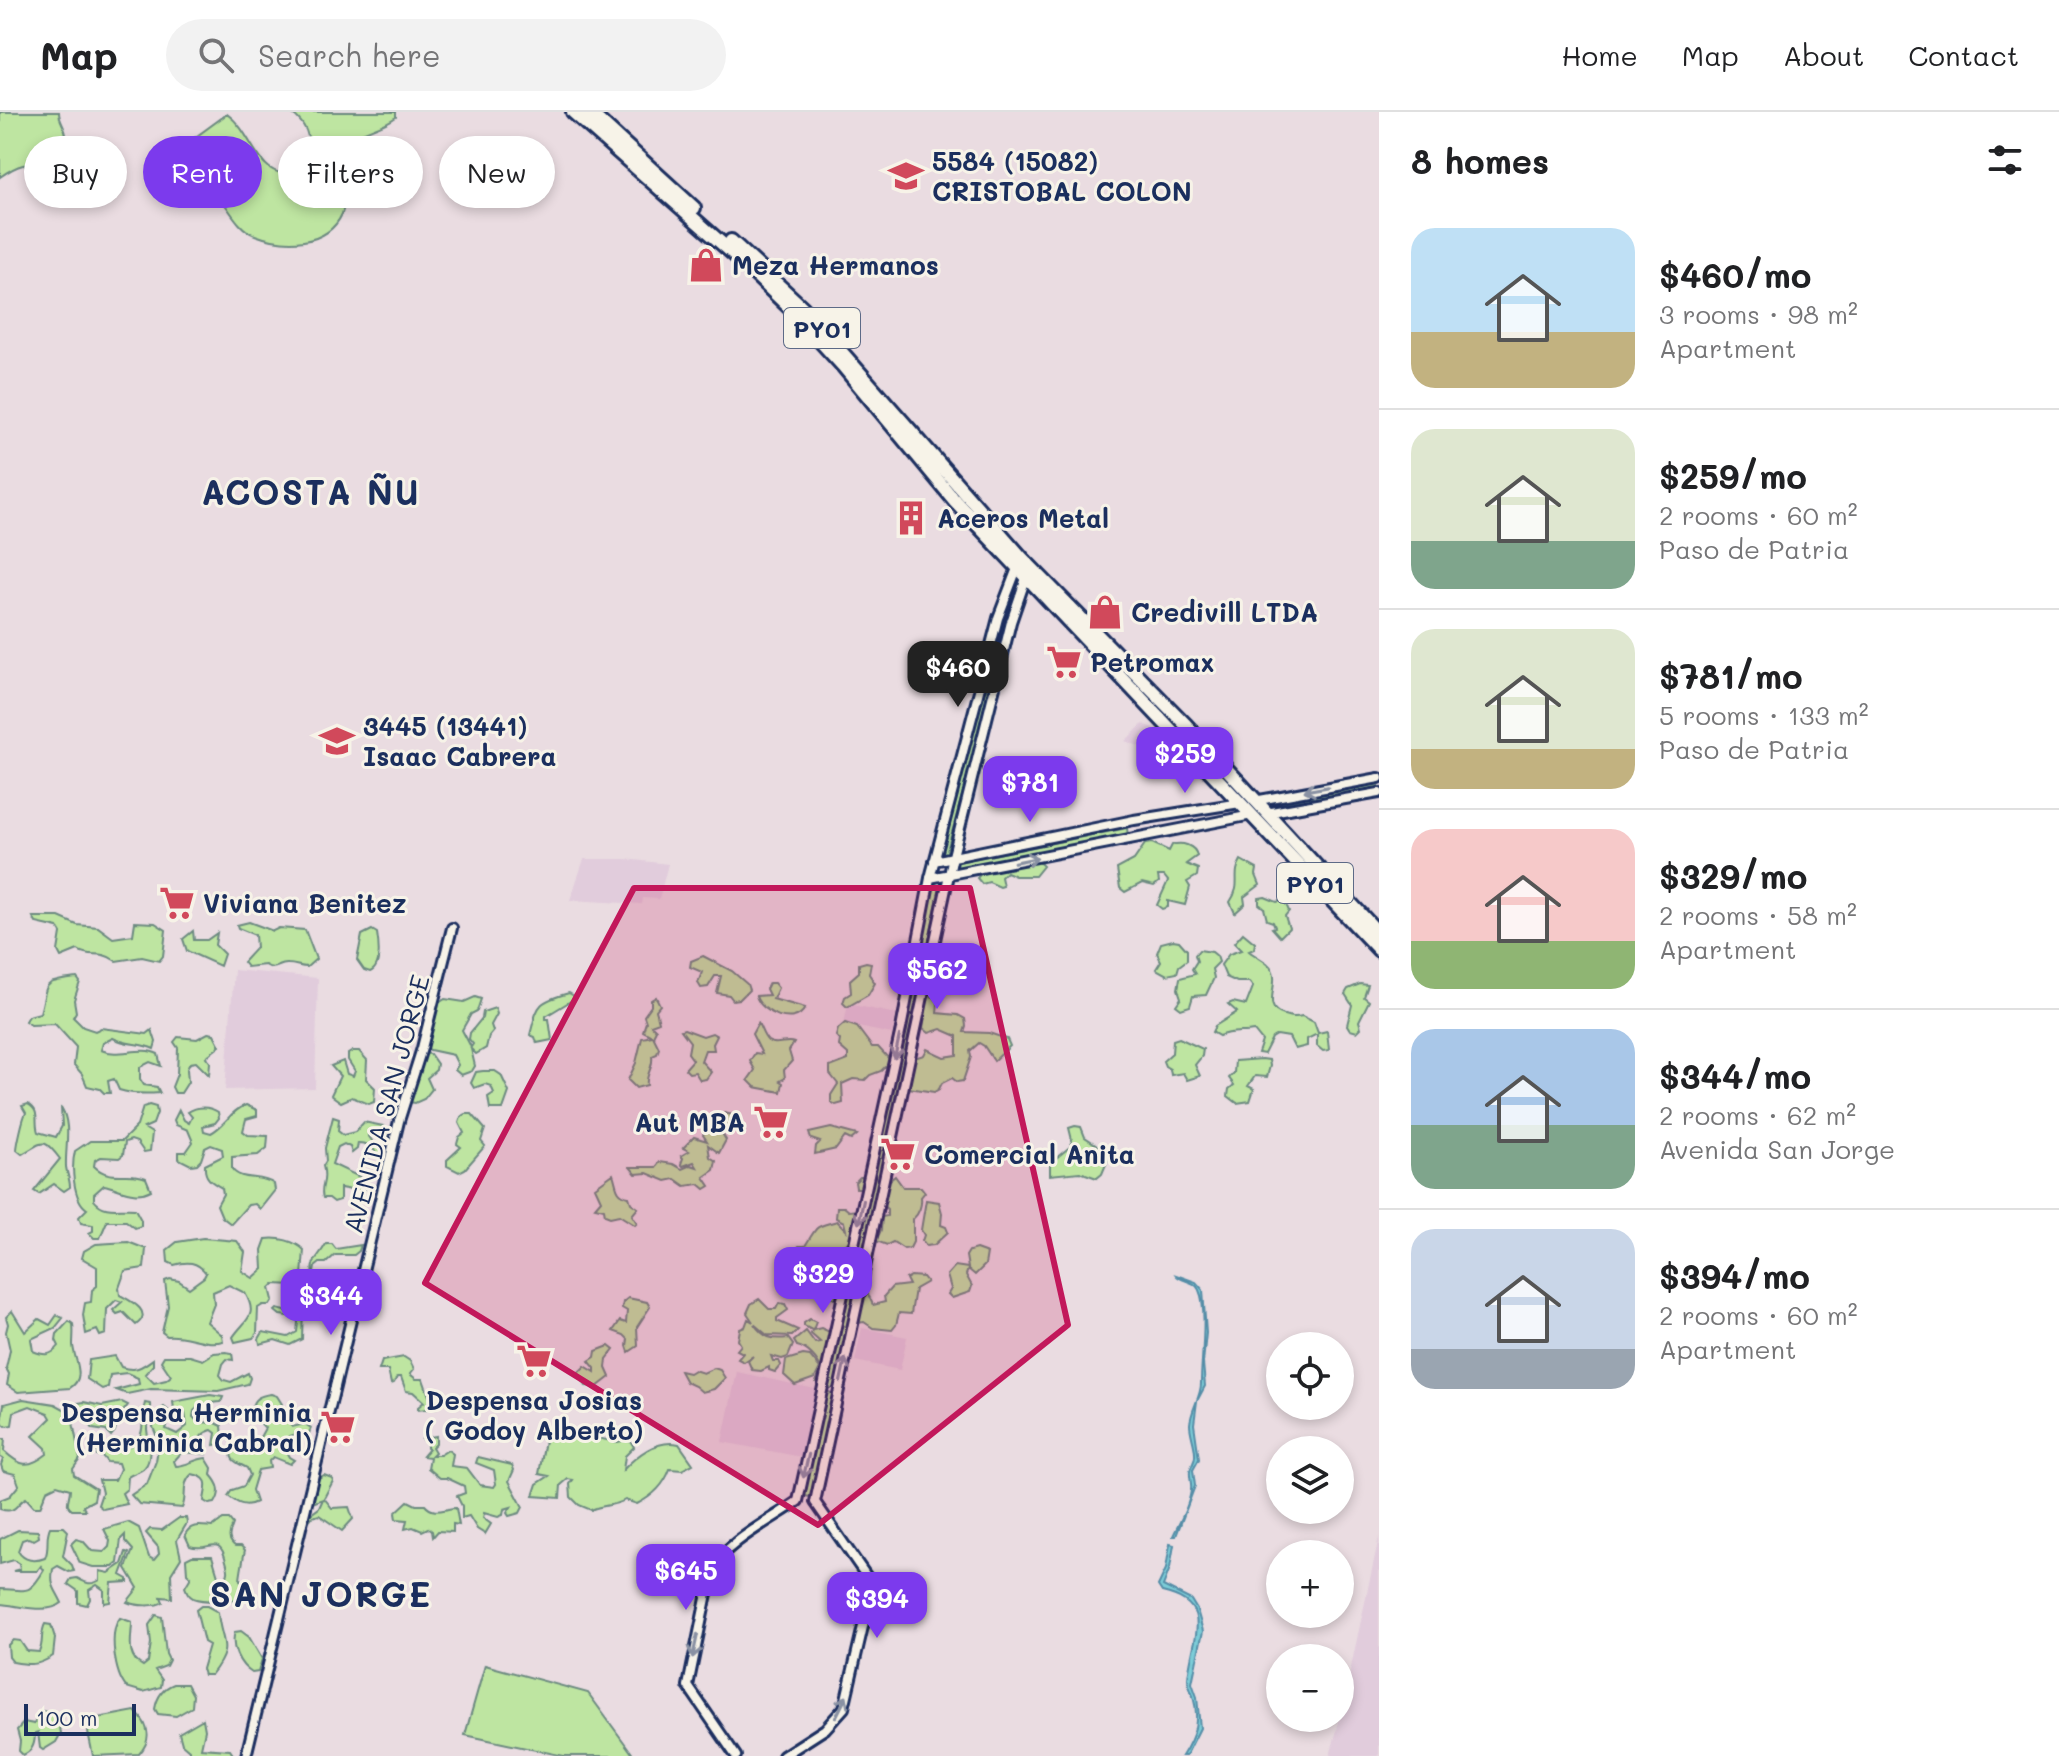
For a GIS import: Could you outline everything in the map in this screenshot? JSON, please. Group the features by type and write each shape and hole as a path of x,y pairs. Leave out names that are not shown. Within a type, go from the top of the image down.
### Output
{"highway":[{"name":"PY01","path":"573,112 791,309 843,366 955,501 1186,725 1247,802 1251,815 1379,950"},
{"name":"PY01","path":"589,112 794,299 1026,571 1247,802 1266,813 1379,934"}],"street":[{"path":"783,1756 825,1729 844,1708 871,1592 867,1577 815,1502 953,856 1026,571"},
{"path":"798,1501 891,1075 934,861 998,618 1026,571"},
{"path":"934,861 1126,821 1379,778"},
{"path":"930,878 1379,793"},
{"path":"1225,805 1234,811 1235,817 1231,820"},
{"path":"1148,818 1152,836"},
{"path":"1126,821 1131,840"},
{"name":"AVENIDA SAN JORGE","path":"246,1756 399,1121 422,1048 452,928"},
{"path":"736,1756 688,1686 712,1569 729,1549 798,1501 815,1502"}],"highlighted area":[{"path":"634,888 970,888 1068,1325 818,1525 425,1283"}],"shaded area":[{"path":"1143,724 1165,732 1177,744 1159,761 1147,749 1125,741"},
{"path":"584,859 626,859 668,864 659,899 643,898 642,904 570,900"},
{"path":"234,970 318,978 315,1088 225,1090"},
{"path":"848,1004 896,1014 892,1034 844,1024"},
{"path":"862,1328 907,1337 900,1370 855,1361"},
{"path":"737,1372 815,1389 802,1457 722,1442"},
{"path":"1379,1537 1379,1756 1330,1756 1336,1732 1354,1732 1354,1653"}],"green space":[{"path":"0,112 59,112 66,136 24,136 24,165 0,177"},
{"path":"290,112 396,112 396,117 357,136 307,136"},
{"path":"227,114 246,136 197,136"},
{"path":"262,160 278,172 278,208 344,208 335,225 316,238 291,242 255,235 239,223 228,208 262,208"},
{"path":"1000,621 1007,625 1007,630 946,854 944,858 931,859 994,628"},
{"path":"1379,781 1379,789 1276,810 1267,801"},
{"path":"1127,828 1128,836 958,871 953,869 954,863 958,862"},
{"path":"1152,843 1169,851 1172,845 1184,844 1196,852 1197,856 1186,864 1198,869 1197,876 1187,882 1190,887 1185,905 1168,901 1168,907 1162,909 1157,905 1168,881 1164,876 1158,876 1159,882 1154,886 1142,883 1125,892 1120,888 1117,869 1134,860 1145,844"},
{"path":"1037,860 1043,866 1035,876 1015,876 1006,872 1001,877 1003,886 1000,887 989,882 982,884 977,878 983,871 989,872 1003,864 1012,867"},
{"path":"1241,860 1257,869 1260,885 1244,897 1245,904 1235,913 1230,902 1236,890"},
{"path":"932,881 940,887 854,1304 868,1294 873,1305 885,1302 884,1296 892,1287 909,1285 906,1279 911,1276 923,1277 927,1282 915,1289 911,1314 899,1313 892,1330 873,1328 864,1322 858,1323 854,1318 836,1388 828,1388 816,1382 821,1370 815,1359 794,1341 806,1331 815,1343 820,1342 811,1334 812,1330 804,1326 810,1319 816,1322 813,1330 821,1328 832,1333 840,1298 834,1299 830,1295 837,1279 843,1283 853,1237 845,1245 847,1251 840,1266 830,1261 817,1263 810,1257 800,1257 795,1251 799,1246 805,1246 820,1226 837,1221 846,1230 844,1222 836,1218 837,1207 858,1210 863,1188 856,1188 855,1182 860,1177 866,1177 888,1064 865,1080 853,1079 842,1084 843,1103 836,1105 831,1102 831,1095 838,1084 830,1074 830,1067 848,1060 848,1054 839,1046 840,1040 836,1036 845,1023 857,1027 872,1047 878,1047 889,1059 924,886"},
{"path":"1259,898 1277,902 1284,900 1289,911 1285,916 1289,928 1280,937 1259,904"},
{"path":"33,917 59,917 77,925 98,927 113,938 133,935 135,922 155,923 166,930 163,956 159,961 142,957 116,961 105,955 78,950 61,957 58,951 61,933 58,928 36,923"},
{"path":"249,922 273,931 279,928 305,930 316,959 307,967 288,964 247,967 243,962 256,948 255,935 237,925"},
{"path":"372,930 377,933 379,955 370,972 364,970 357,960 362,935"},
{"path":"193,931 194,940 207,940 217,933 215,945 224,954 220,966 187,951 183,939"},
{"path":"1243,933 1255,943 1254,949 1249,951 1266,962 1273,971 1273,1007 1284,1015 1302,1016 1314,1022 1318,1033 1327,1031 1329,1050 1323,1051 1317,1046 1317,1034 1307,1039 1307,1046 1295,1049 1289,1037 1277,1035 1272,1038 1264,1054 1258,1053 1262,1041 1254,1031 1219,1036 1212,1032 1215,1026 1237,1012 1228,1004 1246,1005 1253,987 1249,982 1237,982 1226,977 1221,965 1229,954 1241,950 1234,943"},
{"path":"1179,941 1187,950 1187,960 1179,966 1177,973 1167,975 1156,969 1161,961 1157,953 1161,943"},
{"path":"1199,950 1212,952 1219,962 1212,969 1214,978 1206,995 1193,996 1190,1006 1181,1009 1176,1005 1181,998 1178,989 1180,978 1195,974 1192,969"},
{"path":"703,956 732,971 747,984 749,990 740,999 733,1000 729,995 717,993 721,976 715,976 708,987 701,988 698,983 702,972 690,967 691,961"},
{"path":"871,963 869,974 875,983 868,995 847,1007 843,1003 851,993 850,980 859,972 859,964"},
{"path":"77,978 80,982 73,1017 83,1027 95,1031 101,1028 147,1034 152,1030 156,1042 154,1049 113,1038 103,1043 101,1050 158,1054 161,1066 150,1062 140,1067 140,1079 144,1085 157,1087 160,1093 119,1090 114,1079 108,1081 110,1093 87,1086 74,1065 76,1047 55,1024 31,1025 25,1021 28,1016 40,1013 48,985"},
{"path":"769,983 774,983 778,988 773,999 805,1008 800,1014 794,1017 779,1016 764,1008 756,996 769,995 766,989"},
{"path":"1360,984 1368,985 1364,997 1369,1001 1357,1032 1347,1025 1352,1005 1345,994 1348,989"},
{"path":"569,993 574,999 546,1016 552,1040 537,1043 535,1037 530,1035 540,1006"},
{"path":"475,997 481,999 477,1011 471,1014 462,1030 471,1047 470,1033 483,1012 495,1008 497,1014 486,1048 476,1054 471,1049 475,1066 472,1071 461,1075 455,1070 458,1065 453,1055 424,1046 434,1006 445,999 464,1002"},
{"path":"656,997 660,1005 656,1010 659,1022 651,1025 656,1030 653,1036 659,1048 657,1054 652,1056 647,1085 636,1088 628,1080 642,1038 652,1036 643,1031 644,1016 651,1006 651,1000"},
{"path":"934,997 938,1002 937,1013 958,1015 965,1019 964,1032 989,1033 1007,1039 1010,1046 994,1061 979,1043 970,1051 963,1081 957,1082 952,1078 934,1092 909,1088 911,1059 924,1055 927,1049 944,1057 957,1055 957,1036 941,1029 929,1033 923,1028 926,1010 921,999"},
{"path":"758,1023 768,1041 794,1043 789,1051 792,1061 784,1070 785,1078 780,1081 783,1083 781,1092 755,1087 748,1080 755,1070 750,1061 755,1053 762,1054 752,1034"},
{"path":"681,1030 703,1036 712,1033 717,1036 714,1050 705,1050 701,1061 711,1072 706,1079 700,1080 695,1072 689,1073 685,1069 693,1060 688,1053 690,1042"},
{"path":"208,1033 214,1034 220,1046 206,1057 210,1062 209,1075 196,1062 190,1063 188,1082 181,1093 175,1093 172,1087 177,1074 178,1048 174,1042 178,1037 197,1039"},
{"path":"1179,1038 1203,1049 1195,1065 1200,1076 1187,1080 1183,1073 1171,1075 1170,1069 1165,1066 1163,1061 1172,1053 1173,1040"},
{"path":"359,1051 367,1060 366,1079 375,1088 374,1102 369,1104 352,1097 341,1102 331,1095 340,1076 331,1066 343,1061 347,1074 353,1076 355,1071 348,1054"},
{"path":"423,1053 430,1054 437,1064 436,1070 427,1078 432,1089 424,1099 409,1102"},
{"path":"1269,1060 1267,1077 1255,1076 1248,1086 1254,1089 1250,1101 1237,1103 1228,1096 1229,1089 1234,1085 1229,1078 1234,1073 1235,1061"},
{"path":"495,1071 501,1075 509,1092 503,1109 490,1109 488,1097 494,1093 491,1086 485,1084 474,1088 471,1083 476,1072"},
{"path":"28,1104 36,1113 38,1132 56,1137 62,1126 61,1107 64,1114 70,1187 64,1191 54,1184 39,1194 34,1191 60,1159 50,1147 43,1143 22,1154 17,1150 26,1113 22,1106"},
{"path":"246,1105 257,1110 257,1116 246,1119 243,1131 248,1135 268,1136 267,1148 258,1155 232,1157 232,1169 241,1175 269,1181 274,1184 275,1190 260,1209 255,1204 248,1205 231,1224 222,1217 217,1205 223,1194 222,1188 209,1179 205,1169 205,1165 223,1156 222,1149 211,1145 205,1148 197,1164 191,1165 179,1159 179,1152 186,1152 193,1142 188,1130 176,1125 174,1120 179,1110 189,1123 192,1117 188,1112 199,1108 211,1109 218,1112 219,1118 215,1123 203,1126 204,1131 211,1133"},
{"path":"143,1107 156,1107 157,1113 153,1124 144,1128 152,1133 150,1151 144,1152 137,1142 131,1140 125,1142 123,1155 119,1158 101,1157 95,1160 94,1166 106,1174 146,1178 151,1190 145,1192 133,1193 104,1185 94,1194 94,1200 103,1207 135,1209 141,1226 135,1228 126,1221 107,1221 100,1238 94,1238 89,1233 93,1231 93,1225 81,1223 79,1217 87,1209 82,1205 74,1183 75,1151 90,1141 122,1141 137,1126"},
{"path":"724,1113 733,1115 736,1120 720,1130 726,1140 719,1153 708,1145 710,1157 716,1161 714,1170 704,1177 710,1186 705,1189 699,1184 685,1186 675,1179 666,1181 647,1173 636,1174 630,1167 656,1167 660,1162 682,1169 691,1165 697,1167 694,1162 681,1164 681,1156 689,1151 683,1148 694,1137 707,1141 703,1135 705,1129 712,1127 713,1119"},
{"path":"466,1114 472,1114 485,1129 481,1141 485,1146 459,1172 447,1166 447,1160 461,1147 457,1144 464,1133 459,1123"},
{"path":"333,1117 339,1119 338,1131 343,1135 355,1132 364,1122 388,1130 387,1136 370,1130 368,1135 375,1145 382,1145 383,1157 377,1156 372,1148 364,1144 358,1143 352,1153 350,1147 344,1144 338,1147 332,1164 366,1180 364,1192 340,1188 340,1200 334,1202 323,1198 322,1194 325,1148"},
{"path":"1081,1127 1085,1137 1106,1151 1109,1157 1097,1178 1080,1172 1050,1175 1050,1163 1071,1146 1069,1128"},
{"path":"831,1128 857,1135 851,1140 845,1137 836,1149 815,1154 820,1142 811,1139 809,1133"},
{"path":"613,1174 619,1191 638,1208 632,1215 637,1223 635,1225 619,1215 605,1215 604,1209 595,1207 601,1200 595,1187"},
{"path":"895,1176 903,1187 921,1187 925,1192 913,1219 913,1242 910,1248 904,1249 893,1242 887,1245 876,1241 882,1217 887,1216 887,1209 882,1205 884,1185"},
{"path":"926,1200 939,1202 941,1225 948,1232 934,1245 926,1246 921,1230"},
{"path":"203,1238 237,1241 245,1252 242,1271 253,1278 263,1269 262,1250 266,1239 286,1240 304,1250 302,1276 293,1285 274,1284 270,1288 273,1300 270,1305 258,1308 257,1333 253,1338 235,1342 233,1337 249,1317 251,1307 245,1293 229,1285 213,1292 214,1304 207,1322 222,1335 223,1341 167,1336 162,1332 168,1306 165,1281 179,1281 189,1288 206,1273 192,1263 174,1265 168,1262 167,1250 177,1242"},
{"path":"128,1242 146,1249 144,1268 125,1271 119,1288 120,1295 139,1307 143,1316 136,1325 123,1312 117,1314 113,1310 122,1302 116,1300 107,1309 106,1334 100,1336 97,1330 86,1334 83,1315 85,1303 91,1302 92,1290 97,1286 97,1267 82,1258 84,1251 96,1244"},
{"path":"326,1244 332,1244 336,1249 361,1245 354,1255 335,1255 315,1267 314,1273 322,1279 351,1281 352,1287 348,1292 342,1293 331,1286 323,1294 326,1299 342,1307 315,1304 319,1286 314,1284 313,1265"},
{"path":"976,1249 987,1253 985,1265 975,1275 968,1269 966,1275 972,1286 970,1292 952,1298 948,1294 951,1289 947,1275 955,1266 968,1268 966,1256"},
{"path":"301,1292 302,1339 290,1345 275,1340 260,1344 263,1332 288,1337 297,1332 295,1317 275,1311 290,1312 295,1297"},
{"path":"628,1298 647,1302 650,1307 637,1327 638,1346 629,1352 628,1339 613,1331 620,1321 626,1323 627,1311 622,1308"},
{"path":"759,1299 769,1309 776,1309 779,1303 785,1304 788,1310 777,1321 798,1330 792,1336 767,1335 754,1324 765,1335 788,1338 793,1345 788,1357 771,1356 781,1365 775,1372 769,1367 761,1371 752,1370 748,1361 753,1356 744,1362 738,1359 743,1353 737,1350 741,1345 738,1340 740,1329 745,1327 748,1319 753,1322 747,1313 751,1304"},
{"path":"12,1311 25,1332 39,1319 50,1325 57,1315 63,1318 55,1328 31,1339 33,1351 41,1354 56,1349 59,1346 57,1334 69,1321 73,1324 73,1345 79,1374 75,1384 70,1388 18,1392 7,1385 9,1374 6,1368 10,1350 6,1317"},
{"path":"609,1346 614,1350 607,1359 606,1368 610,1377 597,1387 586,1386 578,1373 585,1366 595,1372 589,1361 595,1357 596,1351"},
{"path":"214,1353 232,1353 233,1360 227,1359 220,1375 231,1382 248,1373 248,1384 218,1391 151,1389 127,1394 116,1390 139,1384 138,1378 127,1373 110,1375 108,1387 102,1389 87,1379 89,1360 115,1356 121,1367 135,1369 153,1359 153,1365 145,1374 154,1383 171,1376 161,1361 164,1356 190,1356 203,1360"},
{"path":"810,1356 820,1368 815,1378 795,1385 784,1375 786,1360"},
{"path":"404,1357 414,1369 410,1374 416,1379 423,1379 436,1408 418,1410 424,1402 413,1392 406,1391 401,1377 391,1384 388,1370 379,1370 382,1361"},
{"path":"714,1368 720,1370 725,1378 714,1389 702,1392 686,1382 680,1371 703,1373"},
{"path":"826,1391 834,1394 815,1494 803,1496"},
{"path":"210,1395 223,1397 221,1402 200,1406 193,1417 198,1422 222,1426 223,1439 220,1444 214,1445 216,1433 209,1431 201,1437 198,1445 206,1454 182,1452 174,1461 176,1466 180,1466 206,1458 219,1488 215,1503 204,1501 205,1481 192,1474 186,1482 182,1508 139,1504 131,1495 147,1484 156,1461 159,1442 153,1427 154,1415 164,1407 169,1411 166,1429 177,1434 187,1426 185,1413 174,1409 173,1402"},
{"path":"262,1396 277,1396 282,1404 278,1410 292,1427 305,1424 311,1428 307,1439 295,1434 289,1436 283,1446 294,1460 290,1464 273,1457 269,1461 270,1468 258,1470 252,1490 256,1502 241,1504 228,1496 232,1490 244,1486 250,1475 247,1468 232,1458 232,1446 253,1450 265,1428 256,1418 254,1403"},
{"path":"23,1399 55,1404 66,1410 73,1422 80,1459 73,1469 74,1475 96,1489 94,1500 83,1506 85,1510 72,1510 68,1503 70,1489 57,1485 47,1490 40,1507 34,1507 26,1498 9,1511 0,1509 0,1500 10,1496 19,1485 15,1474 3,1471 0,1439 5,1439 4,1451 24,1464 35,1462 47,1454 46,1448 33,1436 51,1418 48,1413 30,1406 14,1412 12,1425 6,1426 1,1422 4,1404"},
{"path":"122,1402 128,1405 117,1419 111,1436 106,1431 93,1429 84,1414 78,1413 78,1403 102,1406"},
{"path":"145,1403 151,1404 147,1429 149,1459 142,1470 128,1477 127,1489 122,1493 127,1504 103,1509 98,1505 102,1493 99,1480 115,1480 120,1469 118,1463 107,1462 97,1455 98,1449 117,1443 130,1446 136,1442 141,1432"},
{"path":"547,1429 618,1442 629,1439 634,1447 625,1456 623,1470 655,1446 671,1443 679,1444 693,1464 682,1470 670,1469 657,1490 637,1504 625,1500 591,1510 571,1497 570,1484 573,1480 568,1479 561,1485 560,1498 533,1496 537,1484 549,1476 539,1474"},
{"path":"425,1434 436,1436 432,1455 448,1450 453,1454 451,1466 467,1468 480,1485 494,1487 496,1484 494,1470 476,1463 478,1457 512,1465 514,1470 509,1481 523,1507 520,1513 509,1516 507,1513 511,1507 504,1509 503,1515 498,1517 484,1513 483,1518 491,1524 485,1534 477,1529 469,1516 462,1518 462,1506 457,1496 465,1493 464,1486 440,1478 428,1468 430,1457 423,1456 429,1449 427,1441 422,1439"},
{"path":"324,1475 333,1481 324,1498 332,1508 349,1507 353,1519 342,1531 319,1515 312,1517 304,1527 304,1519 319,1508 323,1499 310,1501 317,1479"},
{"path":"408,1501 436,1511 456,1508 459,1525 453,1524 453,1532 438,1531 433,1537 428,1528 422,1531 413,1527 405,1529 407,1520 396,1519 395,1513"},
{"path":"179,1518 186,1518 187,1523 177,1540 181,1558 171,1574 172,1598 161,1597 163,1602 156,1605 127,1602 138,1588 126,1568 133,1550 125,1541 125,1535 121,1539 118,1563 113,1567 93,1567 80,1563 71,1544 76,1539 83,1541 92,1551 104,1552 110,1541 104,1529 128,1522 139,1528 149,1557 154,1560 159,1554 158,1547 146,1533 150,1529 162,1530"},
{"path":"223,1519 229,1519 233,1524 230,1541 245,1550 240,1580 245,1584 245,1596 219,1601 193,1598 185,1587 191,1577 187,1573 186,1559 212,1556 219,1579 225,1580 228,1568 220,1547 190,1546 185,1535 193,1527 212,1527"},
{"path":"50,1527 64,1527 68,1531 63,1556 74,1571 69,1572 58,1566 53,1569 52,1575 62,1603 41,1609 0,1604 0,1589 30,1588 44,1570 41,1566 37,1571 13,1571 20,1569 19,1563 14,1560 0,1564 0,1539 18,1530 38,1531 39,1537 34,1540 22,1540 18,1551 27,1559 41,1559 45,1558"},
{"path":"126,1552 129,1553 121,1575 128,1582 112,1583 110,1602 104,1603 104,1590 97,1585 89,1590 87,1605 78,1603 78,1591 68,1584 71,1579 97,1582 100,1571 109,1573 122,1564"},
{"path":"201,1606 218,1612 224,1644 222,1657 211,1675 204,1675 202,1669 209,1645 204,1642 196,1610"},
{"path":"156,1615 162,1617 169,1660 166,1666 155,1670 162,1680 161,1687 143,1692 126,1687 122,1681 114,1653 114,1633 120,1618 132,1622 132,1652 143,1666 148,1662 151,1643 149,1625"},
{"path":"45,1624 51,1625 55,1638 53,1656 34,1664 13,1662 9,1657 8,1645 13,1640 20,1641 27,1651 39,1652"},
{"path":"241,1631 249,1637 262,1659 258,1672 247,1670 237,1655 234,1637 235,1632"},
{"path":"485,1665 588,1693 634,1756 564,1756 465,1735"},
{"path":"174,1684 187,1684 193,1695 192,1707 176,1716 158,1714 155,1709 159,1697"},
{"path":"41,1711 56,1718 61,1733 56,1742 43,1750 38,1732 35,1733 33,1746 23,1755 19,1751 17,1730 24,1722 34,1724"},
{"path":"135,1711 148,1732 139,1754 93,1756 88,1732 98,1718"},
{"path":"203,1719 205,1730 201,1748 230,1750 234,1756 189,1756 179,1733"}],"water":[{"path":"1176,1275 1196,1282 1203,1290 1206,1333 1203,1363 1205,1386 1197,1401 1194,1424 1199,1459 1193,1470 1195,1486 1176,1536 1173,1536 1191,1490 1190,1471 1195,1456 1190,1424 1201,1387 1204,1322 1199,1290"},
{"path":"1170,1544 1174,1545 1163,1586 1191,1600 1203,1631 1192,1683 1197,1697 1200,1728 1186,1756 1182,1756 1193,1735 1196,1720 1188,1678 1197,1625 1190,1605 1162,1592 1158,1586 1166,1569"}],"place":[{"name":"5584 (15082) CRISTOBAL COLON","path":"906,176"},
{"name":"Meza Hermanos","path":"706,265"},
{"name":"Aceros Metal","path":"911,518"},
{"name":"Credivill LTDA","path":"1105,612"},
{"name":"Petromax","path":"1064,662"},
{"name":"3445 (13441) Isaac Cabrera","path":"337,741"},
{"name":"Viviana Benitez","path":"177,903"},
{"name":"Aut MBA","path":"771,1122"},
{"name":"Comercial Anita","path":"898,1154"},
{"name":"Despensa Josias ( Godoy Alberto)","path":"534,1361"},
{"name":"Despensa Herminia (Herminia Cabral)","path":"338,1427"}],"district":[{"name":"ACOSTA ÑU","path":"311,491"},
{"name":"SAN JORGE","path":"321,1593"}]}
